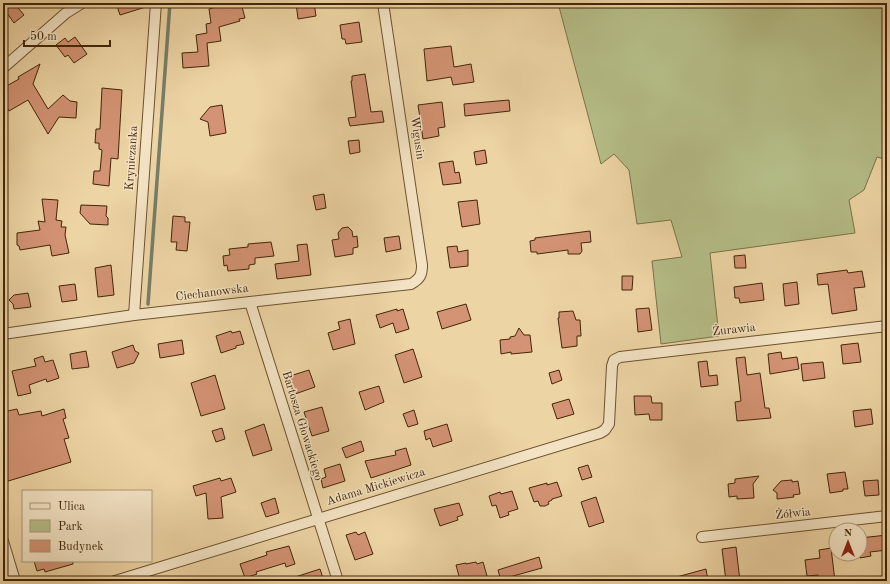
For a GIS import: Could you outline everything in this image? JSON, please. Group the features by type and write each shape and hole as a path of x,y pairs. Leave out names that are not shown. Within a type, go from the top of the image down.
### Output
{"street":[{"path":"3,68 66,13 82,3"},
{"name":"Kryniczanka","path":"134,315 156,3"},
{"name":"Wigusin","path":"383,3 422,265 421,276"},
{"name":"Ciechanowska","path":"3,334 134,315 411,284 417,281 421,276"},
{"name":"Bartosza Głowackiego","path":"250,302 338,581"},
{"name":"Żurawia","path":"611,390 612,366 614,360 620,357 887,326"},
{"name":"Adama Mickiewicza","path":"115,581 600,433 605,430 609,424 611,390"},
{"name":"Żółwia","path":"702,537 887,516"},
{"path":"3,541 15,581"}],"green space":[{"path":"558,3 887,3 887,160 877,157 864,190 849,200 855,233 710,253 719,336 661,344 652,261 682,257 671,220 637,224 629,170 614,154 601,164"}],"building":[{"path":"3,3 14,3 24,15 14,23 7,13 3,12"},
{"path":"116,3 149,3 149,6 120,15"},
{"path":"230,3 241,3 245,18 219,27 221,41 207,43 209,66 183,68 182,53 198,52 196,35 207,33 206,24 211,23 209,9"},
{"path":"296,3 314,3 316,16 298,19"},
{"path":"359,22 362,42 346,44 345,39 342,39 340,25"},
{"path":"75,37 87,54 74,63 68,55 65,57 56,45 65,38 68,42"},
{"path":"451,46 454,67 471,64 474,82 453,85 451,77 427,81 424,49"},
{"path":"40,64 33,84 48,109 63,95 70,101 77,102 76,118 59,117 48,134 28,100 9,111 6,106 3,108 3,88"},
{"path":"365,74 371,112 382,111 384,122 350,126 348,118 356,117 351,81 352,76"},
{"path":"102,88 122,90 118,159 111,158 109,186 93,184 94,171 100,171 102,150 99,149 99,143 95,143 96,129 100,129"},
{"path":"509,100 510,111 465,116 464,104"},
{"path":"442,102 445,127 438,128 439,136 423,139 418,105"},
{"path":"222,105 226,133 210,136 208,122 200,119 210,107"},
{"path":"359,140 360,152 350,154 348,141"},
{"path":"485,150 487,163 476,165 474,152"},
{"path":"453,161 455,173 459,172 461,183 443,185 439,163"},
{"path":"324,194 326,208 316,210 313,196"},
{"path":"42,199 58,200 56,220 62,221 61,227 66,227 65,235 69,253 52,256 50,245 20,250 19,246 17,245 17,233 40,230 38,221 45,222"},
{"path":"477,200 480,224 462,227 458,202"},
{"path":"81,205 107,206 106,216 108,218 108,225 90,224 80,213"},
{"path":"173,216 185,217 185,222 190,222 187,251 176,250 177,242 171,242"},
{"path":"348,227 352,231 353,237 357,236 358,247 353,248 353,254 335,257 332,240 339,239 338,233 342,228"},
{"path":"590,231 591,242 581,243 582,251 580,254 568,254 568,250 537,254 537,252 531,252 530,241 535,240 535,238"},
{"path":"399,236 401,249 386,252 384,238"},
{"path":"271,242 274,256 255,258 255,264 249,265 249,269 228,271 227,265 224,266 223,256 230,255 229,249 248,247 248,244"},
{"path":"307,244 311,275 277,279 275,264 299,261 297,245"},
{"path":"457,246 458,252 468,250 468,266 450,268 447,247"},
{"path":"745,255 746,268 735,268 734,256"},
{"path":"111,265 114,295 98,297 95,268"},
{"path":"847,270 848,273 862,271 865,287 854,288 857,310 832,314 828,284 818,285 817,274"},
{"path":"622,276 633,276 632,290 622,290"},
{"path":"797,282 799,304 785,306 783,284"},
{"path":"762,283 764,300 740,303 739,298 735,298 734,287"},
{"path":"75,284 77,300 62,302 59,286"},
{"path":"28,293 31,307 14,309 13,304 9,300 14,295"},
{"path":"466,304 471,320 442,329 437,312"},
{"path":"649,308 652,330 638,332 636,309"},
{"path":"397,309 397,311 403,309 409,329 396,333 393,323 380,328 376,315"},
{"path":"573,311 576,320 580,320 581,336 577,336 577,346 562,348 558,318 559,312"},
{"path":"350,319 355,344 333,350 328,333 340,329 338,322"},
{"path":"519,328 524,335 530,335 532,352 511,354 511,352 501,354 500,340 510,339 510,337 515,336"},
{"path":"231,331 232,333 240,331 244,344 221,353 216,336"},
{"path":"182,340 184,354 160,358 158,344"},
{"path":"858,343 861,362 843,364 841,345"},
{"path":"133,345 135,351 139,353 134,363 117,368 112,352"},
{"path":"413,349 422,377 404,383 395,355"},
{"path":"86,351 89,367 72,369 70,354"},
{"path":"781,352 782,359 797,357 799,369 770,374 768,354"},
{"path":"43,356 45,362 53,360 59,378 47,382 46,379 29,385 31,393 18,396 12,371 36,366 34,359"},
{"path":"745,357 747,375 760,373 765,408 769,408 771,418 737,421 735,402 741,401 736,358"},
{"path":"707,361 709,376 717,375 718,385 701,387 698,362"},
{"path":"823,362 825,378 803,381 801,364"},
{"path":"309,370 315,387 295,394 290,376"},
{"path":"559,370 562,380 552,384 549,373"},
{"path":"215,375 225,409 201,416 191,383"},
{"path":"379,386 384,402 365,410 359,392"},
{"path":"634,396 651,396 652,403 662,403 662,420 650,420 649,414 635,415"},
{"path":"569,399 574,414 557,419 552,404"},
{"path":"322,407 329,431 312,436 304,412"},
{"path":"17,409 19,415 41,411 42,416 64,409 66,418 63,419 69,438 64,439 71,462 5,482 3,477 3,461 6,460 3,448 3,412"},
{"path":"871,409 873,424 855,427 853,411"},
{"path":"414,410 418,424 408,427 403,414"},
{"path":"264,424 272,450 253,456 245,431"},
{"path":"447,424 452,441 433,447 430,438 426,440 424,431"},
{"path":"222,428 225,439 216,442 212,431"},
{"path":"361,441 364,451 346,458 342,448"},
{"path":"406,448 411,465 371,478 365,461 396,455 395,451"},
{"path":"340,464 345,481 323,488 321,479 326,477 324,469"},
{"path":"588,465 592,477 582,480 578,468"},
{"path":"845,472 848,489 830,493 827,474"},
{"path":"759,476 753,484 754,498 737,499 737,496 729,497 728,484 735,483 735,479"},
{"path":"220,478 221,481 231,478 236,492 221,497 223,518 208,519 206,493 196,496 193,486"},
{"path":"792,480 792,482 798,481 800,494 793,495 794,497 777,499 777,493 773,490 781,481"},
{"path":"878,480 879,495 865,496 863,481"},
{"path":"557,482 562,496 552,499 548,502 549,504 545,506 540,506 538,501 534,502 529,488"},
{"path":"512,491 518,509 508,512 509,515 500,518 496,505 492,506 489,496 500,492 501,494"},
{"path":"596,497 604,522 589,527 581,502"},
{"path":"275,498 279,513 266,517 261,503"},
{"path":"459,503 463,515 457,517 458,520 440,526 434,509"},
{"path":"356,532 358,535 365,532 373,554 355,560 346,535"},
{"path":"887,535 887,550 870,552 871,556 868,557 868,537"},
{"path":"289,546 295,564 286,567 285,563 256,572 257,574 245,578 240,564 267,555 266,552"},
{"path":"736,547 740,581 726,581 722,549"},
{"path":"828,548 828,562 833,562 835,581 818,581 818,575 807,576 805,560 820,558 819,550"},
{"path":"539,557 542,568 501,581 498,570"},
{"path":"34,562 73,562 73,564 45,572 44,569 37,571"},
{"path":"476,562 477,564 483,562 487,576 471,581 470,578 460,580 456,565"},
{"path":"320,569 324,581 289,581 289,579"},
{"path":"706,569 708,581 674,581 673,578"}],"waterway":[{"path":"148,304 170,3"}]}
